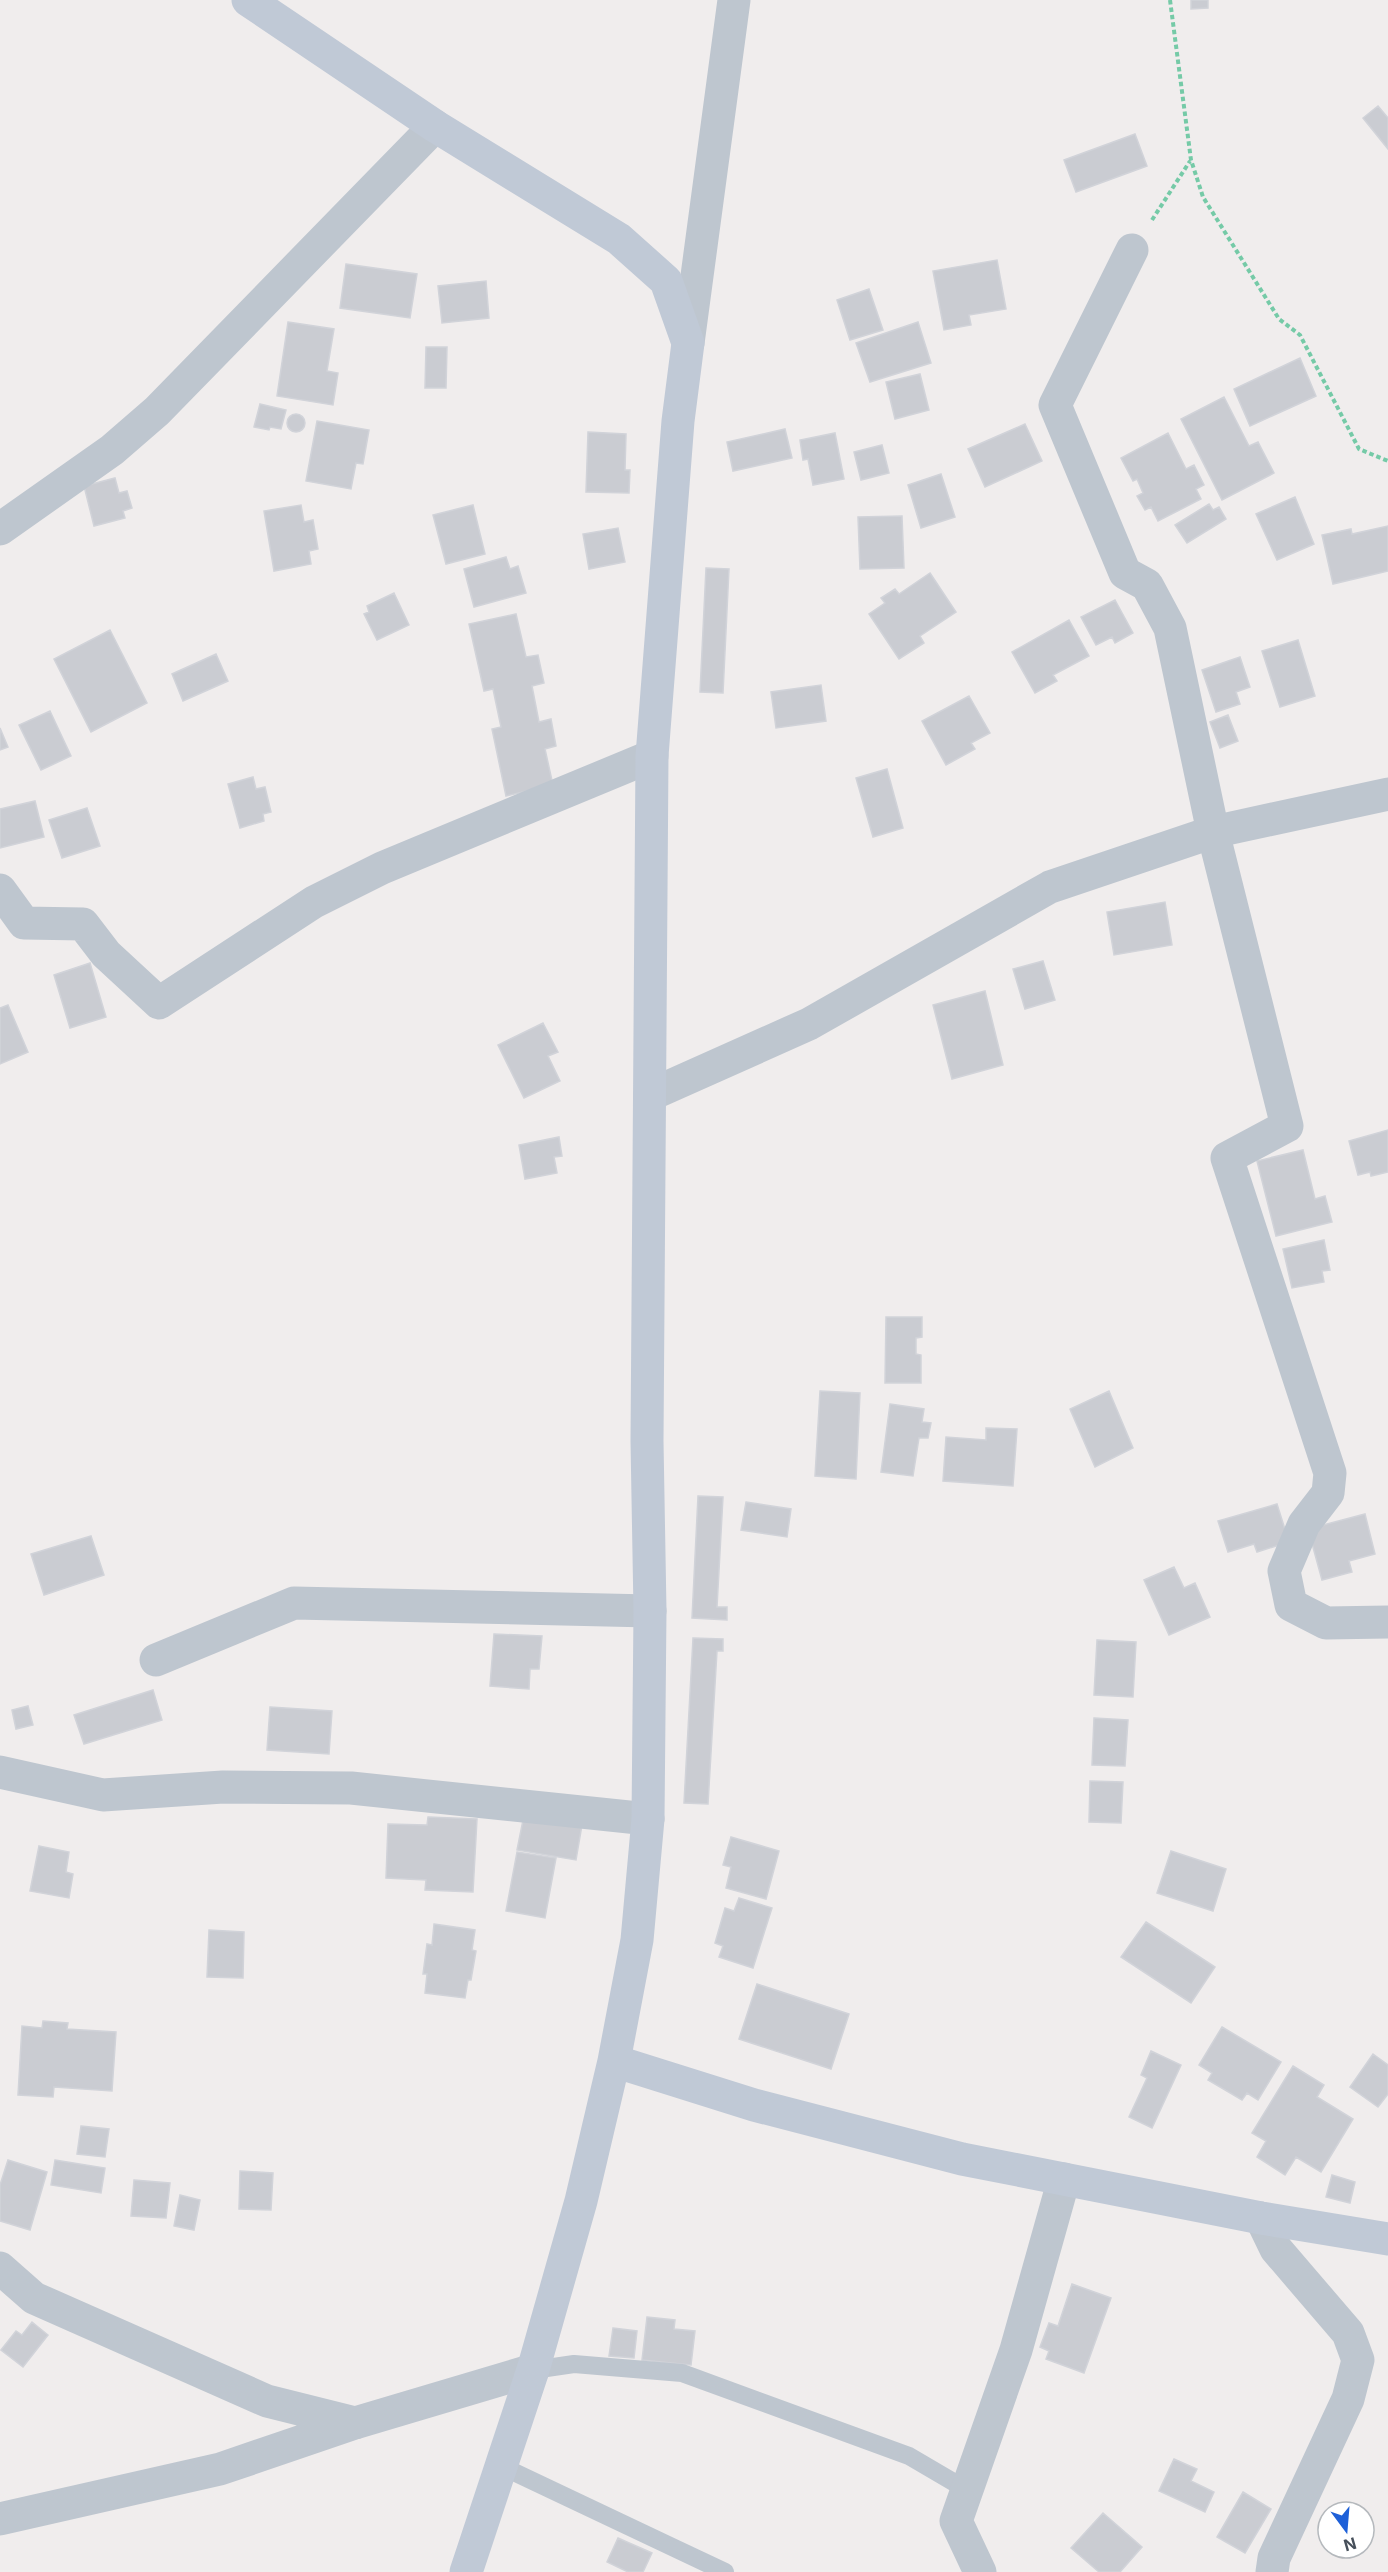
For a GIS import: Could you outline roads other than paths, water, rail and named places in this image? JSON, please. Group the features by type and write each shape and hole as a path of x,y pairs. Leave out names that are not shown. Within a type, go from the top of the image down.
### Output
{"street":[{"path":"248,0 435,126 619,239 666,281 688,343"},
{"path":"466,2572 533,2370 581,2200 614,2061 637,1940 648,1819 650,1611 647,1429 652,756 678,421 734,0"},
{"path":"0,529 112,450 157,411 435,126"},
{"path":"1132,250 1055,405 1125,573 1147,585 1170,628 1213,832 1287,1126 1227,1158 1330,1473 1328,1493 1304,1524 1284,1570 1291,1605 1326,1623 1388,1622"},
{"path":"0,890 24,923 83,924 106,954 159,1003 323,897 382,868 652,756"},
{"path":"650,1095 809,1024 1050,887 1213,832 1388,794"},
{"path":"156,1660 294,1603 650,1611"},
{"path":"0,1772 103,1794 223,1787 351,1788 648,1819"},
{"path":"614,2061 754,2105 962,2159 1261,2218 1388,2239"},
{"path":"980,2572 956,2522 1016,2350 1064,2179"},
{"path":"1261,2218 1276,2249 1348,2333 1358,2360 1348,2399 1274,2558 1272,2572"},
{"path":"0,2268 34,2298 267,2401 355,2423"},
{"path":"0,2519 220,2469 355,2423 533,2370"}],"lane":[{"path":"533,2370 574,2364 682,2373 909,2456 967,2490"},
{"path":"501,2466 725,2572"}]}
